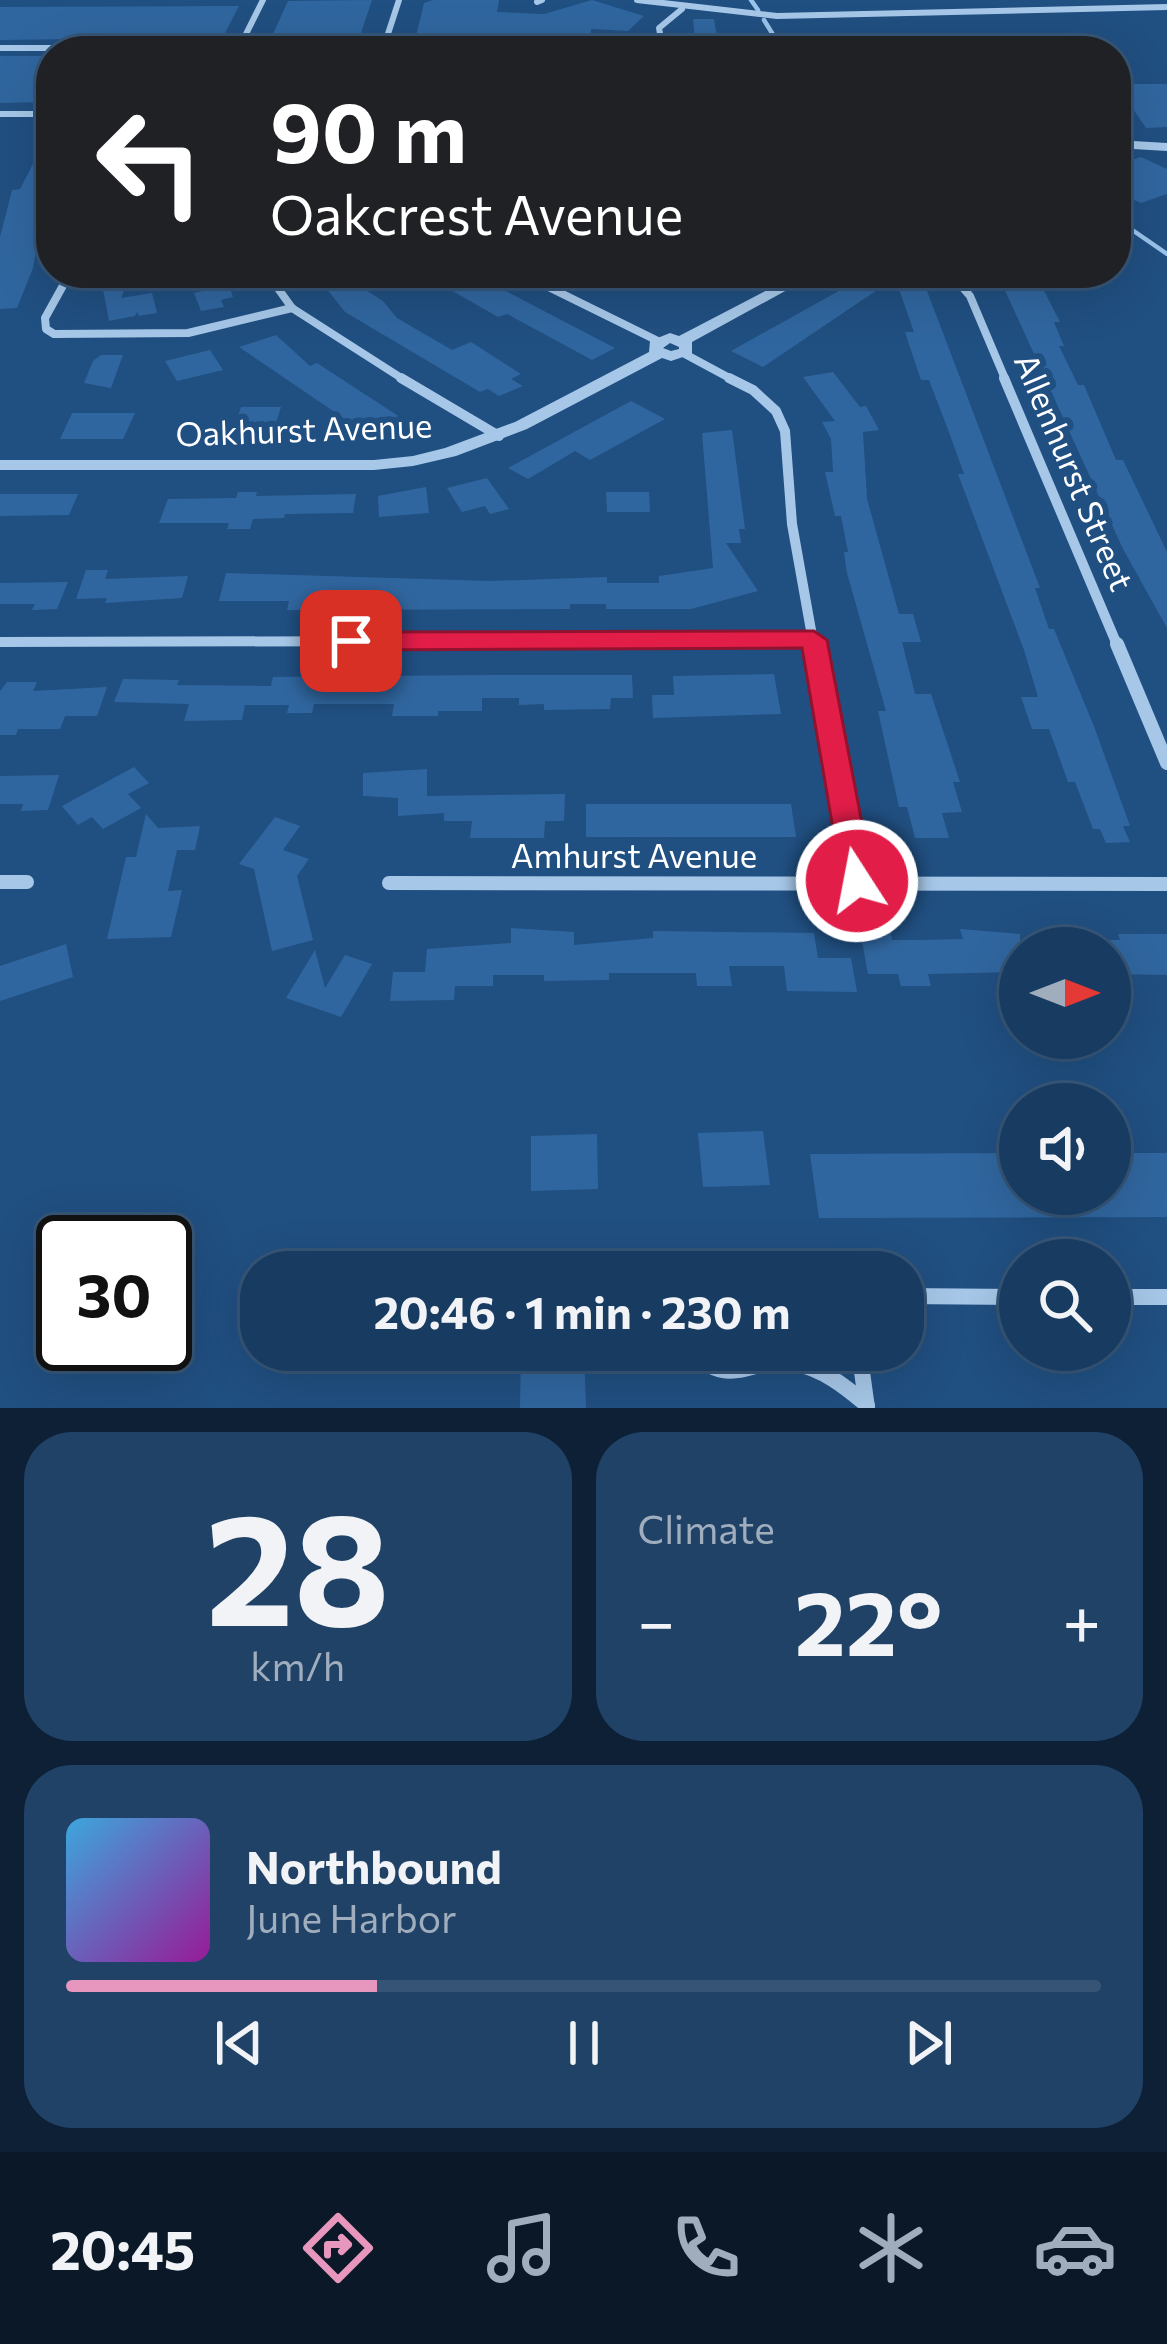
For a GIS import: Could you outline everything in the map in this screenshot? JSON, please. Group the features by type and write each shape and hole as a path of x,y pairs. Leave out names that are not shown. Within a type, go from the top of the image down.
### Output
{"street":[{"path":"245,36 263,0"},
{"path":"388,36 399,0"},
{"path":"637,0 776,16 922,16 1004,7 1167,4"},
{"path":"660,36 659,28 683,8"},
{"path":"0,48 36,48"},
{"path":"0,114 36,114"},
{"path":"1131,144 1167,147"},
{"path":"61,288 45,317 46,329 53,334 188,334 292,308"},
{"path":"278,288 292,308 499,436"},
{"path":"548,288 659,347 682,347 786,288"},
{"name":"Allenhurst Street","path":"963,288 1167,763"},
{"name":"Oakhurst Avenue","path":"0,465 387,464 450,455 499,436 659,347"},
{"path":"682,347 753,390 781,419 792,524 857,881"},
{"path":"0,642 814,640"},
{"path":"0,882 27,882"},
{"name":"Amhurst Avenue","path":"389,883 1167,884"},
{"path":"924,1296 999,1297"},
{"path":"1131,1297 1167,1297"},
{"path":"715,1371 746,1371"},
{"path":"818,1371 834,1377 867,1406"},
{"path":"862,1371 867,1406"}],"building":[{"path":"372,0 360,36 277,36 273,34 288,1"},
{"path":"499,0 497,12 544,14 592,0 644,16 628,31 591,29 591,36 416,36 424,3"},
{"path":"239,6 224,36 0,40 0,7"},
{"path":"693,19 714,19 717,36 695,36"},
{"path":"0,56 36,56 36,102 0,103"},
{"path":"1131,84 1167,84 1167,127 1146,128 1131,106"},
{"path":"1141,157 1167,169 1167,194 1141,203 1131,199 1131,160"},
{"path":"36,158 33,268 17,308 0,309 0,237 12,190 20,189"},
{"path":"103,288 125,288 121,298 152,293 157,313 139,316 137,312 109,321"},
{"path":"230,288 233,297 221,300 224,307 201,311 194,293"},
{"path":"326,288 363,288 383,301 397,318 452,350 471,342 521,374 511,379 523,386 499,396 488,389 480,392 345,312"},
{"path":"447,288 500,288 615,348 592,360 507,314 498,317"},
{"path":"844,288 880,288 763,367 731,351"},
{"path":"899,288 926,288 1040,588 1035,588 1049,629 1054,629 1095,729 1130,826 1123,826 1130,842 1106,843 1100,829 1093,829 1075,782 1068,782 1049,729 1032,729 1021,697 1038,697 958,474 964,474 950,435 929,380 921,380 905,332 914,332"},
{"path":"1004,288 1043,288 1060,322 1054,322 1064,346 1059,346 1078,385 1084,385 1116,460 1123,460 1167,552 1167,628 1123,549"},
{"path":"276,335 310,366 317,363 412,425 381,439 364,432 239,347"},
{"path":"210,350 223,370 177,381 165,361"},
{"path":"101,355 123,355 111,388 84,383 93,361"},
{"path":"833,372 860,407 866,406 879,430 863,432 867,499 899,614 913,614 921,642 902,642 915,694 931,694 960,782 953,782 962,812 942,813 949,838 915,838 907,807 899,807 878,711 886,711 847,573 841,516 835,516 825,472 833,472 831,439 822,422 835,421 803,377"},
{"path":"631,401 665,419 590,460 575,451 528,479 508,468"},
{"path":"241,407 281,407 273,432 230,439"},
{"path":"72,413 135,413 123,439 60,439"},
{"path":"732,430 745,529 739,529 741,543 726,543 758,591 691,609 570,604 570,609 287,610 289,601 219,601 226,573 490,581 607,577 607,583 659,583 659,576 713,568 702,433"},
{"path":"487,478 509,509 490,514 485,506 462,512 447,488"},
{"path":"426,487 429,513 379,517 378,496"},
{"path":"238,492 257,492 256,496 356,494 353,513 285,514 284,518 253,519 250,529 227,529 229,523 159,523 168,499 236,498"},
{"path":"606,492 649,492 650,512 607,512"},
{"path":"0,494 78,494 69,515 0,516"},
{"path":"86,570 108,570 105,579 188,576 182,598 105,603 107,598 76,599"},
{"path":"68,582 57,609 0,604 0,583"},
{"path":"774,674 781,714 653,718 652,695 674,695 673,676"},
{"path":"632,675 633,698 611,698 610,709 544,710 544,704 519,705 519,698 482,698 482,711 438,711 438,716 392,716 394,704 314,704 312,713 287,713 289,705 245,705 242,720 184,721 189,704 114,702 123,679 271,686 273,677"},
{"path":"7,682 37,682 33,691 107,687 97,716 65,716 60,729 18,729 16,735 0,735 0,691"},
{"path":"134,767 149,783 128,794 141,808 103,829 92,817 78,825 62,806"},
{"path":"427,769 427,796 565,794 564,821 545,821 544,838 470,838 472,821 444,821 444,813 398,816 398,798 363,796 363,773"},
{"path":"59,775 48,810 21,811 23,804 0,804 0,776"},
{"path":"586,804 791,804 796,837 586,837"},
{"path":"146,814 158,828 200,826 195,850 177,850 168,891 182,890 171,937 107,939 126,857 136,857"},
{"path":"275,817 300,826 283,850 309,859 297,876 313,940 272,951 254,869 239,864"},
{"path":"511,928 574,932 574,945 653,938 653,931 814,933 818,958 851,958 857,992 787,991 784,966 729,966 732,986 697,986 696,973 609,973 609,980 544,981 544,975 493,975 493,986 455,986 454,1000 390,1001 393,972 425,972 427,949 511,943"},
{"path":"960,929 999,932 999,972 928,974 931,986 901,986 898,974 868,974 860,930 890,930 892,940 963,939"},
{"path":"1131,934 1167,934 1167,975 1131,974"},
{"path":"66,944 73,977 0,1001 0,966"},
{"path":"315,950 325,988 345,955 372,964 341,1017 286,998"},
{"path":"763,1131 770,1185 703,1187 698,1133"},
{"path":"597,1134 598,1189 531,1191 531,1136"},
{"path":"999,1153 999,1215 1131,1215 1131,1153 1167,1153 1167,1217 819,1218 810,1154"},
{"path":"521,1371 585,1371 586,1408 520,1408"}],"waterway":[{"path":"751,0 758,10"},
{"path":"764,20 774,36"},
{"path":"1131,229 1167,254"}],"route":[{"path":"351,641 814,640 857,881"}]}
